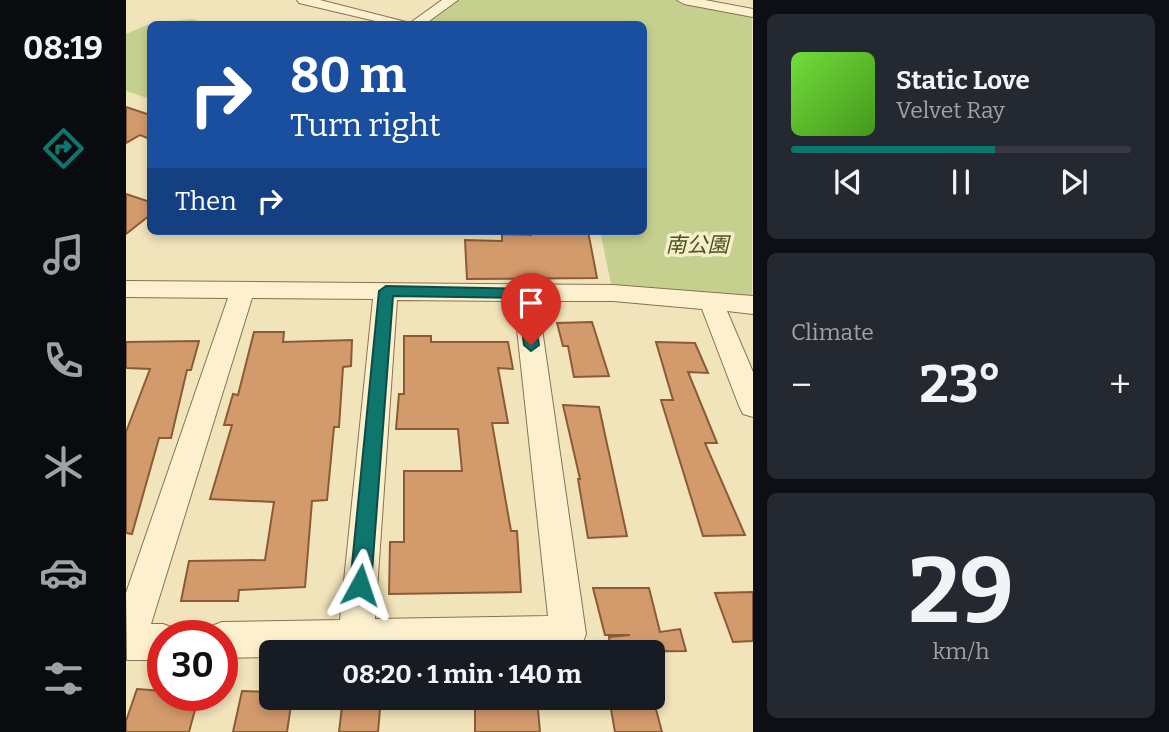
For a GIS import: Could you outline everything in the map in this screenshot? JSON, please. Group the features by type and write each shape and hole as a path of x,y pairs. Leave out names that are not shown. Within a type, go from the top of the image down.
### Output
{"street":[{"path":"304,0 391,21"},
{"path":"346,10 364,0"},
{"path":"420,21 451,0"},
{"path":"684,0 752,13"},
{"path":"126,289 613,293 712,304 752,305"},
{"path":"147,642 127,642 243,289"},
{"path":"356,638 386,291"},
{"path":"238,640 568,634 525,293"},
{"path":"712,304 752,406"}],"green space":[{"name":"南公園","path":"451,0 684,0 752,13 752,305 613,293 601,235 647,235 647,21 420,21"},
{"path":"147,25 147,98 126,91 126,34"}],"building":[{"path":"126,107 147,114 147,138 140,135 126,143"},
{"path":"126,194 147,201 147,217 126,234"},
{"path":"502,235 589,235 597,278 467,279 465,240 502,241"},
{"path":"592,322 609,376 574,377 568,346 563,346 557,323"},
{"path":"254,332 284,332 283,342 352,340 351,366 343,367 339,427 334,427 327,500 312,501 305,587 239,590 238,601 181,601 189,561 265,560 274,502 210,499 232,425 224,425 233,394 238,395"},
{"path":"404,336 431,336 431,342 508,342 513,369 498,368 508,423 492,423 511,531 517,531 521,592 389,594 390,542 404,542 404,471 462,471 458,429 396,429 399,394 404,394"},
{"path":"199,341 191,370 187,370 171,438 159,438 132,534 126,533 126,432 150,369 126,368 126,342"},
{"path":"656,342 695,343 708,373 688,372 717,443 705,443 745,535 703,536 661,400 673,400"},
{"path":"563,405 599,407 627,536 588,538 580,479"},
{"path":"593,588 649,588 660,632 680,629 686,651 665,651 665,640 609,640 609,637 630,635 605,635"},
{"path":"753,592 753,641 733,642 715,593"},
{"path":"137,689 147,690 147,711 195,711 189,732 126,732 126,721"},
{"path":"242,691 259,692 259,710 290,710 287,732 233,732"},
{"path":"342,710 380,710 378,732 339,732"},
{"path":"475,710 538,710 540,732 475,732"},
{"path":"611,710 656,710 662,732 615,732"}],"route":[{"path":"360,585 386,291 525,293 531,345"}]}
